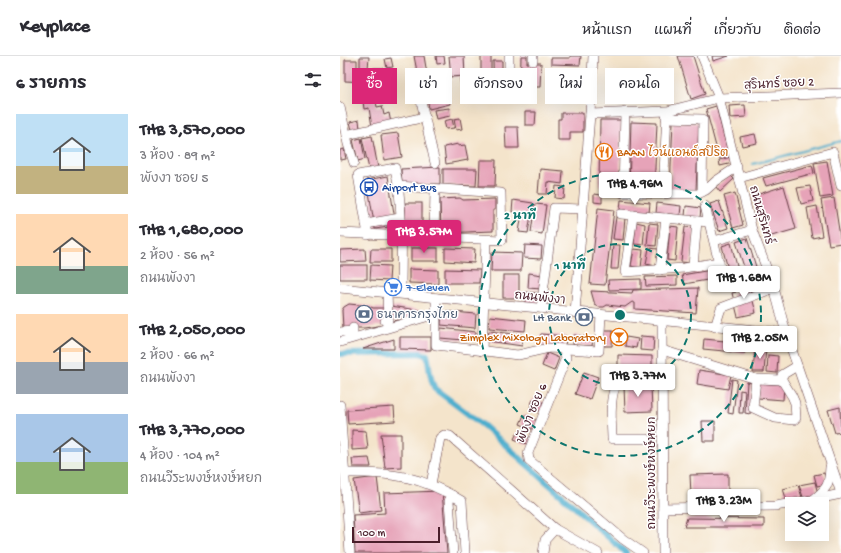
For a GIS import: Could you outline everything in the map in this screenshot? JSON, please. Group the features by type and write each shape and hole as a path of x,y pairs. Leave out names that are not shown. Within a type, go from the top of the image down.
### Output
{"street":[{"path":"509,56 509,68"},
{"path":"575,313 593,56"},
{"name":"ถนนสุรินทร์","path":"702,56 719,98 752,227 774,288 786,333 841,494"},
{"name":"สุรินทร์ ซอย 2","path":"667,114 719,98 841,92"},
{"path":"422,104 435,163"},
{"path":"340,107 344,141 354,163"},
{"path":"590,114 625,112 667,114 703,119 702,192"},
{"path":"625,112 623,193 698,194 737,167"},
{"path":"662,193 667,114"},
{"path":"344,141 425,117"},
{"path":"739,178 837,151 841,186"},
{"path":"368,235 358,175 394,168 398,186 400,218 401,293"},
{"path":"340,233 502,240 501,193 398,186"},
{"path":"434,238 435,189"},
{"path":"633,215 625,272 720,265 705,206"},
{"path":"541,308 554,208 582,209"},
{"path":"621,214 709,222"},
{"path":"366,224 400,218"},
{"path":"660,270 666,218"},
{"path":"693,266 697,221"},
{"path":"713,239 752,227"},
{"path":"482,351 486,240"},
{"name":"ถนนพังงา","path":"340,288 401,293 662,322 786,333"},
{"path":"714,327 721,308 774,288"},
{"path":"385,320 388,320 387,292"},
{"path":"436,298 436,345 518,355 549,348 599,351 601,315"},
{"path":"340,342 436,314"},
{"name":"ถนนวีระพงษ์หงษ์หยก","path":"662,322 663,553"},
{"path":"340,332 353,332 353,328"},
{"name":"พังงา ซอย 6","path":"564,349 566,358 528,453 529,460 623,539 643,553"},
{"path":"662,350 756,379 782,380"},
{"path":"756,379 753,408 775,418 794,420 796,418 792,396 782,380 782,375 797,366"},
{"path":"647,439 612,439 612,396 615,387 621,381 662,379"},
{"path":"340,405 350,553"},
{"path":"795,411 811,406"},
{"path":"431,484 440,438 444,435 450,436 555,529 598,553"},
{"path":"830,462 841,472"},
{"path":"816,497 829,483 830,462"},
{"path":"345,473 401,475 431,484 462,501 465,553"},
{"path":"826,497 841,494"},
{"path":"452,495 449,501 453,553"},
{"path":"663,508 775,506 785,504"},
{"path":"542,553 545,540 555,529"}],"building":[{"path":"414,56 424,56 426,68 416,68"},
{"path":"436,56 444,56 445,63 437,64"},
{"path":"449,56 464,56 465,68 460,68 460,76 452,77 452,68 450,68"},
{"path":"481,56 491,56 491,68 481,68"},
{"path":"521,56 527,56 527,63 541,63 540,87 537,87 537,68 521,68"},
{"path":"570,56 581,56 580,65 551,64 551,58 570,58"},
{"path":"678,56 693,56 705,94 691,99"},
{"path":"712,56 729,56 713,61"},
{"path":"360,57 369,57 368,68 360,68"},
{"path":"391,58 393,67 387,68 385,59"},
{"path":"345,60 357,60 357,68 352,68 352,81 345,81"},
{"path":"493,61 502,61 502,68 493,68"},
{"path":"363,104 376,104 377,107 382,106 384,115 389,113 391,123 372,127 369,108 364,109"},
{"path":"428,104 450,104 429,109"},
{"path":"745,105 746,117 730,118 729,106"},
{"path":"716,106 729,156 719,158 706,109"},
{"path":"449,108 450,116 436,119 434,110"},
{"path":"525,112 536,112 535,125 525,125"},
{"path":"561,113 583,113 583,132 570,132 570,140 558,140 558,119 561,119"},
{"path":"460,118 462,129 456,130 454,119"},
{"path":"452,119 454,128 446,129 444,121"},
{"path":"359,120 360,129 352,130 350,122"},
{"path":"600,120 621,120 620,193 599,185"},
{"path":"631,122 657,123 654,190 629,189"},
{"path":"673,122 699,123 696,190 670,189"},
{"path":"505,127 518,127 519,148 506,148"},
{"path":"398,133 402,157 384,160 381,135"},
{"path":"755,134 757,143 742,146 740,137"},
{"path":"372,136 378,168 369,169 362,138"},
{"path":"361,138 365,159 358,161 353,140"},
{"path":"458,144 458,146 465,145 468,160 446,164 444,147"},
{"path":"344,149 346,159 340,160 340,150"},
{"path":"731,157 733,163 720,166 719,160"},
{"path":"480,160 496,160 495,186 479,186"},
{"path":"827,161 833,196 820,198 814,163"},
{"path":"812,165 814,173 766,186 763,178"},
{"path":"440,167 440,184 402,186 401,169"},
{"path":"443,169 477,169 476,186 443,185"},
{"path":"540,169 563,171 562,184 548,182 547,194 538,194"},
{"path":"730,175 734,179 720,192 716,187"},
{"path":"388,176 396,226 375,229 367,180"},
{"path":"556,186 565,187 564,199 555,198"},
{"path":"784,186 796,229 768,237 756,195"},
{"path":"810,186 813,201 801,204 797,188"},
{"path":"735,193 743,225 733,228 724,196"},
{"path":"594,194 602,195 602,203 594,202"},
{"path":"460,198 463,200 495,199 495,210 493,210 493,231 441,233 440,199"},
{"path":"834,198 841,243 829,245 821,200"},
{"path":"513,200 533,203 528,233 519,232 522,213 512,212"},
{"path":"621,200 650,203 649,213 620,210"},
{"path":"719,201 728,228 719,231 710,204"},
{"path":"405,203 422,203 422,231 405,231"},
{"path":"657,203 681,206 680,215 656,213"},
{"path":"535,204 546,205 542,234 531,232"},
{"path":"686,206 701,208 700,218 685,216"},
{"path":"817,206 822,236 812,238 807,208"},
{"path":"598,208 614,210 605,285 590,284"},
{"path":"616,217 625,218 623,240 613,239"},
{"path":"636,222 645,224 643,245 634,244"},
{"path":"649,223 658,224 656,246 647,245"},
{"path":"670,226 678,227 675,261 667,260"},
{"path":"685,227 695,228 691,263 681,262"},
{"path":"747,238 757,270 746,273 736,242"},
{"path":"731,243 738,270 729,273 722,246"},
{"path":"525,245 542,246 541,259 524,258"},
{"path":"613,245 620,245 618,269 611,269"},
{"path":"411,248 438,248 438,261 411,261"},
{"path":"445,248 475,249 474,263 445,261"},
{"path":"649,248 658,249 656,266 646,264"},
{"path":"365,249 366,261 340,262 340,250"},
{"path":"371,249 391,249 391,262 370,262"},
{"path":"634,249 643,250 641,268 631,266"},
{"path":"492,252 522,253 521,271 491,271"},
{"path":"340,265 367,265 367,279 340,279"},
{"path":"371,265 390,266 389,281 370,280"},
{"path":"409,269 438,270 438,284 409,283"},
{"path":"445,269 480,270 479,283 445,283"},
{"path":"717,269 719,278 684,284 682,275"},
{"path":"529,273 542,275 541,289 528,288"},
{"path":"503,275 519,275 519,298 503,298"},
{"path":"677,276 677,285 646,286 645,277"},
{"path":"641,279 641,289 609,290 608,280"},
{"path":"748,281 756,313 738,317 732,293 736,292 734,284"},
{"path":"698,288 696,313 635,309 635,303 632,302 625,307 607,305 604,307 599,307 595,305 591,291 632,293 633,290"},
{"path":"526,292 539,293 538,304 525,303"},
{"name":"ธนาคารกรุงไทย","path":"349,304 369,306 373,308 386,308 385,325 364,328 343,328 342,310"},
{"path":"391,306 424,311 425,315 392,321"},
{"path":"442,311 476,314 475,328 441,325"},
{"path":"490,316 526,320 525,331 489,328"},
{"path":"441,328 476,332 475,341 440,338"},
{"path":"604,330 613,330 612,346 602,346"},
{"path":"489,331 523,335 522,346 488,341"},
{"path":"541,334 566,336 565,347 539,345"},
{"path":"574,335 593,338 592,346 573,345"},
{"path":"641,336 654,337 653,351 640,350"},
{"path":"400,337 431,337 431,350 400,349"},
{"path":"626,337 638,339 636,348 625,346"},
{"path":"394,339 394,349 363,349 375,345"},
{"path":"704,339 746,343 745,353 703,349"},
{"path":"755,349 766,349 764,372 753,372"},
{"path":"547,353 559,358 554,371 542,366"},
{"path":"618,355 652,356 652,375 618,374"},
{"path":"768,355 778,356 777,373 767,372"},
{"path":"699,370 731,375 728,389 697,384"},
{"path":"584,372 598,377 590,399 575,394"},
{"path":"732,379 737,380 733,414 728,413"},
{"path":"747,382 752,383 750,414 745,413"},
{"path":"759,383 784,385 783,400 758,398"},
{"path":"651,385 652,411 625,412 624,386"},
{"path":"740,390 745,391 743,413 739,413"},
{"path":"533,399 545,403 542,412 530,408"},
{"path":"394,407 395,421 348,424 347,410"},
{"path":"840,407 841,432 835,433 828,410"},
{"path":"524,415 538,421 534,430 520,424"},
{"path":"702,421 715,421 715,441 703,441"},
{"path":"352,430 366,431 368,449 352,450"},
{"path":"517,433 532,439 529,445 514,439"},
{"path":"381,434 401,434 401,467 385,468"},
{"path":"369,458 371,467 353,467 352,459"},
{"path":"824,473 827,484 817,486 814,475"},
{"path":"728,474 728,495 691,495 690,475"},
{"path":"377,477 381,510 359,513 354,480"},
{"path":"815,482 818,494 803,497 799,485"},
{"path":"798,485 802,497 786,497 783,489"},
{"path":"442,491 447,553 355,553 353,515 385,513 384,493"},
{"path":"687,518 764,519 764,527 684,527"}],"waterway":[{"path":"753,164 841,141"},
{"path":"340,354 420,353 427,355 435,389 484,426 626,553"}],"place":[{"name":"BAAN ไวน์แอนด์สปิริต","path":"604,152"},
{"name":"Airport Bus","path":"369,187"},
{"name":"7-Eleven","path":"393,287"},
{"name":"ธนาคารกรุงไทย","path":"364,314"},
{"name":"LH Bank","path":"584,317"},
{"name":"Zimplex Mixology Laboratory","path":"619,337"}]}
